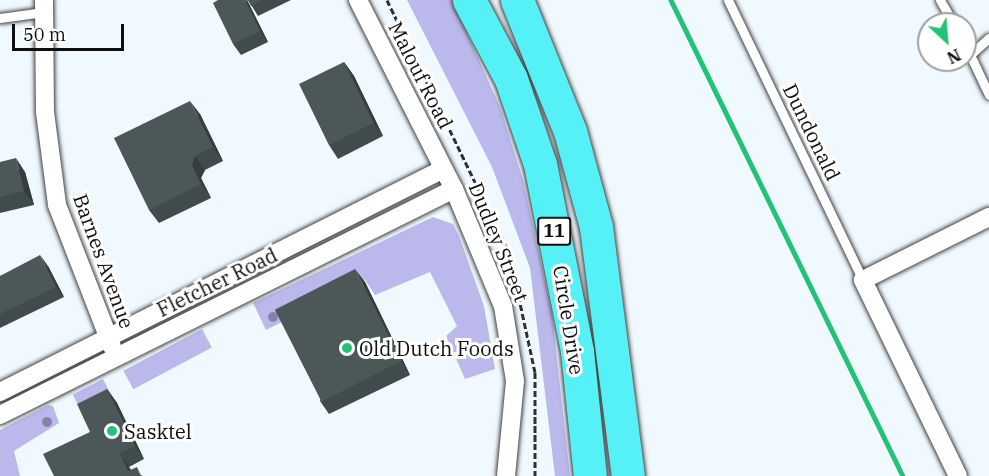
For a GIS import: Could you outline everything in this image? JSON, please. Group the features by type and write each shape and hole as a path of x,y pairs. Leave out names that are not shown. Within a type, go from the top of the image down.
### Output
{"highway":[{"name":"Circle Drive","path":"469,0 511,80 540,164 577,351 590,476"},
{"name":"Circle Drive","path":"518,0 570,131 596,227 628,476"}],"street":[{"name":"Malouf Road","path":"358,0 443,169"},
{"name":"Barnes Avenue","path":"44,6 45,112 57,205 117,357"},
{"name":"Dudley Street","path":"443,169 494,280 511,342 514,381 506,476"},
{"name":"Fletcher Road","path":"0,392 443,169"},
{"name":"Fletcher Road","path":"0,415 454,189"},
{"path":"958,476 863,280 989,218"}],"lane":[{"name":"Dundonald","path":"728,0 863,280"},
{"path":"0,18 44,6"},
{"path":"977,49 989,38"},
{"path":"977,68 989,95"}],"shaded area":[{"path":"407,0 452,0 500,107 523,180 552,314 570,476 555,476 530,268 492,167"},
{"path":"433,217 453,224 459,236 484,306 495,369 465,379 446,336 457,326 430,272 375,295 365,280 266,330 253,303"},
{"path":"202,329 212,348 133,389 123,371"},
{"path":"103,379 113,399 83,414 73,394"},
{"path":"48,405 53,406 59,423 14,451 20,476 0,476 0,430"}],"building":[{"path":"218,0 245,0 260,31 233,44 213,3"},
{"path":"248,0 262,0 251,6"},
{"path":"344,62 374,123 329,145 299,84"},
{"path":"190,101 213,147 195,156 192,165 201,184 149,210 114,138"},
{"path":"16,158 24,191 0,197 0,162"},
{"path":"40,255 56,287 0,314 0,276"},
{"name":"Old Dutch Foods","path":"355,269 402,361 322,402 275,310"},
{"name":"Sasktel","path":"107,389 135,446 120,453 128,471 137,467 141,476 54,476 43,454 90,432 77,404"}],"railway":[{"path":"671,0 903,476"}],"place":[{"name":"Old Dutch Foods","path":"347,348"},
{"name":"Sasktel","path":"112,431"}]}
